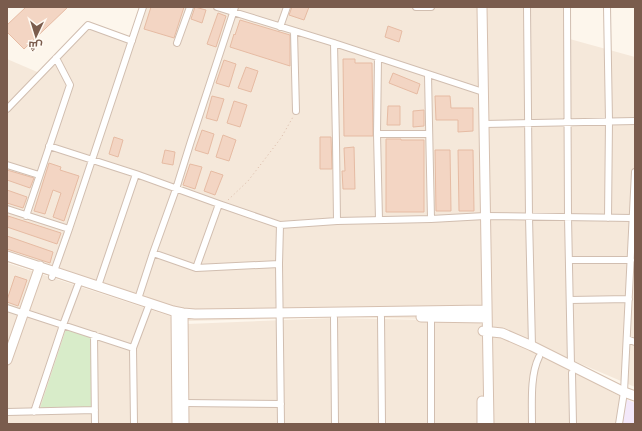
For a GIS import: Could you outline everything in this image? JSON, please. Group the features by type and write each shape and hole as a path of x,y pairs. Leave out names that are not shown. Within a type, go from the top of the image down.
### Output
{"street":[{"path":"53,274 143,7"},
{"path":"177,44 190,7"},
{"path":"217,7 234,10 294,32 334,43 482,92"},
{"path":"280,27 286,7"},
{"path":"416,7 431,7"},
{"path":"479,7 484,124 483,216"},
{"path":"482,7 484,314 488,332 489,424"},
{"path":"527,7 532,346"},
{"path":"567,7 568,217 573,424"},
{"path":"607,7 609,121 608,218"},
{"path":"138,299 176,189 234,10"},
{"path":"7,109 88,25 132,41"},
{"path":"294,32 296,111"},
{"path":"334,43 337,221"},
{"path":"26,216 70,85 56,58"},
{"path":"378,58 377,134 379,220"},
{"path":"428,74 431,219"},
{"path":"484,124 635,121"},
{"path":"377,134 429,134"},
{"path":"49,146 136,174 280,225 337,221 431,219 483,216 608,218 634,215"},
{"path":"7,165 39,175"},
{"path":"618,424 624,395 631,298 635,172"},
{"path":"98,286 136,174"},
{"path":"196,268 221,205"},
{"path":"7,209 69,229"},
{"path":"280,225 281,424"},
{"path":"153,253 196,268 279,264"},
{"path":"7,256 78,285 148,308 197,320 280,316 484,314"},
{"path":"569,260 632,258"},
{"path":"7,262 39,269"},
{"path":"7,360 11,337 23,312 39,269"},
{"path":"53,274 138,299 180,316"},
{"path":"34,412 78,285"},
{"path":"570,300 631,298"},
{"path":"7,308 133,348"},
{"path":"134,424 133,348 148,308"},
{"path":"280,316 334,318 432,317 484,314"},
{"path":"180,316 184,424"},
{"path":"177,424 180,316"},
{"path":"381,317 382,424"},
{"path":"431,424 432,317"},
{"path":"334,318 335,424"},
{"path":"488,332 505,334 532,346 635,402"},
{"path":"488,332 539,356 572,369"},
{"path":"482,424 488,332"},
{"path":"94,335 95,424"},
{"path":"627,339 635,342"},
{"path":"532,424 533,373 539,356"},
{"path":"624,395 635,396"},
{"path":"184,403 281,404"},
{"path":"7,412 95,410"}],"path":[{"path":"221,205 248,182 281,138 296,111"}],"shaded area":[{"path":"145,7 564,7 566,38 635,57 635,387 478,320 335,317 189,321 7,262 7,59 42,74 88,27 134,40"},
{"path":"7,263 176,318 177,424 7,424"},
{"path":"334,318 476,321 623,398 622,424 188,424 187,324"},
{"path":"623,398 635,403 635,424 622,424"}],"green space":[{"path":"66,329 91,337 92,407 40,408"}],"building":[{"path":"26,7 68,7 24,49 7,32 7,25"},
{"path":"151,7 184,7 174,38 144,29"},
{"path":"195,7 206,10 202,23 191,19"},
{"path":"292,7 309,7 304,20 289,15"},
{"path":"218,13 226,16 216,47 207,44"},
{"path":"240,20 290,35 290,66 230,47"},
{"path":"388,26 402,31 399,42 385,37"},
{"path":"343,59 355,59 355,63 372,63 373,136 344,136"},
{"path":"224,60 236,64 229,87 216,83"},
{"path":"246,67 258,71 251,92 238,88"},
{"path":"393,73 420,84 417,94 389,83"},
{"path":"212,96 224,99 217,121 206,118"},
{"path":"435,96 450,96 451,108 473,108 473,131 458,132 458,120 436,120"},
{"path":"234,101 247,105 240,127 227,123"},
{"path":"388,106 400,106 400,125 387,125"},
{"path":"424,110 424,126 413,127 413,111"},
{"path":"202,130 214,134 208,154 195,150"},
{"path":"223,135 236,140 229,161 216,157"},
{"path":"114,137 123,140 118,157 109,154"},
{"path":"320,137 331,137 332,169 320,169"},
{"path":"386,139 424,140 424,212 386,212"},
{"path":"354,147 355,189 343,189 342,171 345,171 344,148"},
{"path":"165,150 175,152 173,165 162,163"},
{"path":"435,150 450,150 451,211 436,211"},
{"path":"458,150 473,150 474,211 459,211"},
{"path":"49,163 61,167 60,170 79,176 64,221 53,217 61,193 53,190 45,214 34,211"},
{"path":"190,164 202,167 195,189 183,185"},
{"path":"7,170 34,178 30,188 7,180"},
{"path":"211,171 223,175 215,195 204,191"},
{"path":"7,190 27,197 23,208 7,203"},
{"path":"8,216 61,233 57,244 7,227"},
{"path":"7,236 53,252 50,263 7,249"},
{"path":"15,276 27,280 18,306 7,302"}]}
